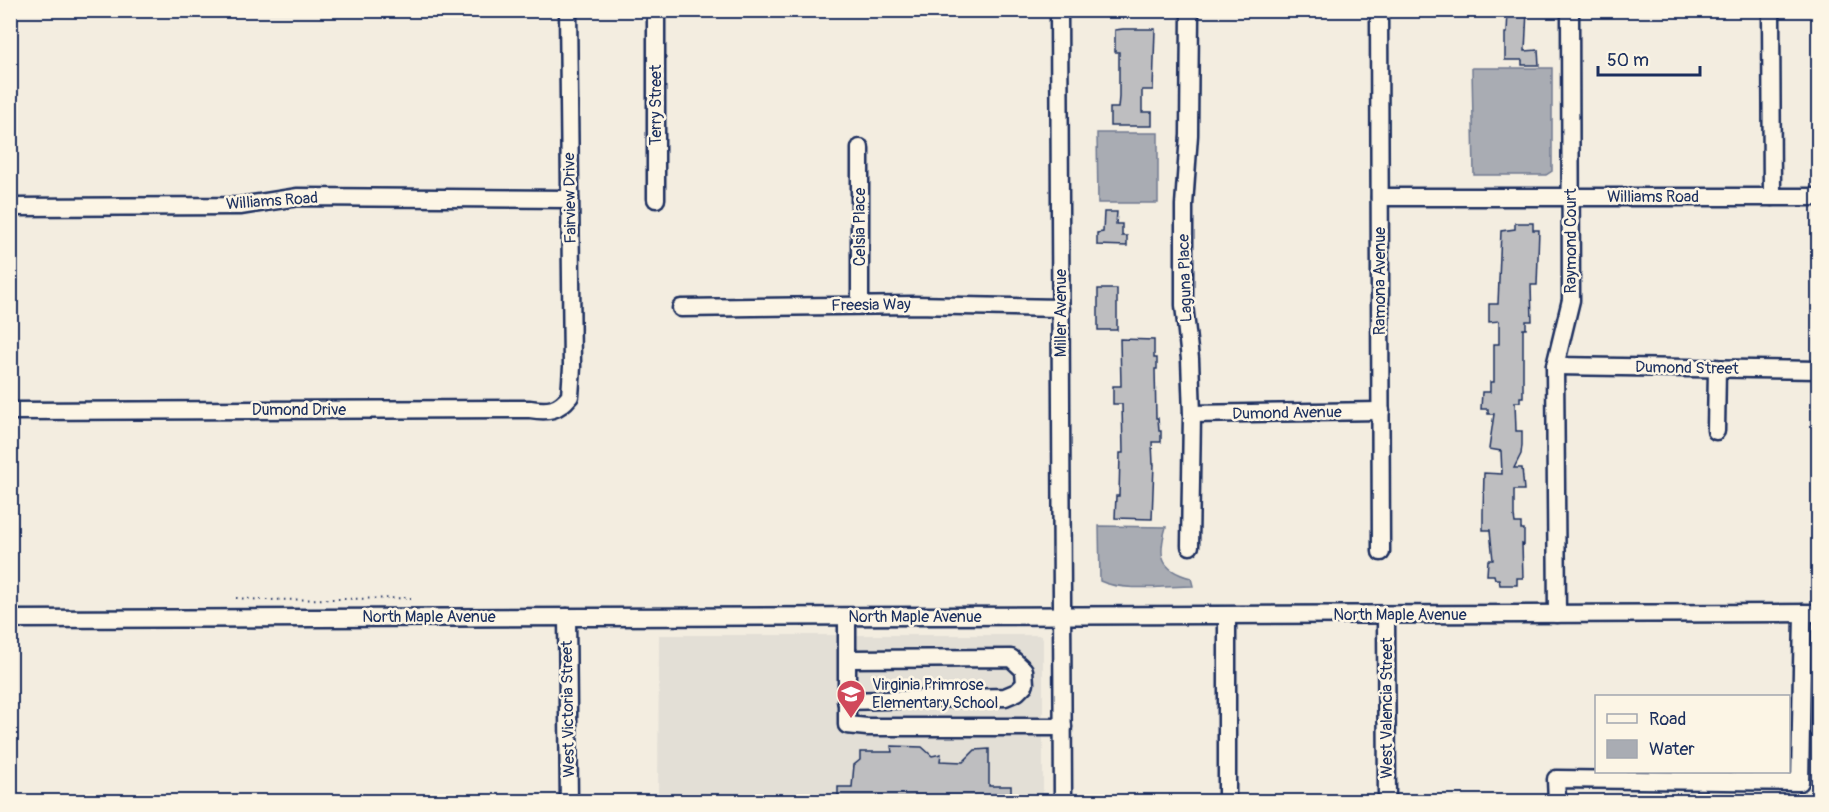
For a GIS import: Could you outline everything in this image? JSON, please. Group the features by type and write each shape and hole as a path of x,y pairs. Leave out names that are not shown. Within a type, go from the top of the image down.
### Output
{"street":[{"name":"Fairview Drive","path":"568,10 571,385"},
{"name":"Terry Street","path":"656,10 656,199"},
{"name":"Miller Avenue","path":"1059,10 1064,801"},
{"name":"Laguna Place","path":"1190,10 1189,135 1184,205 1184,283 1192,414 1190,546"},
{"name":"Ramona Avenue","path":"1379,10 1381,552"},
{"name":"Raymond Court","path":"1557,614 1555,366 1571,300 1570,10"},
{"path":"1771,10 1772,197"},
{"name":"Celsia Place","path":"860,148 860,305"},
{"name":"Williams Road","path":"10,207 240,206 298,197 570,199"},
{"name":"Williams Road","path":"1380,197 1818,197"},
{"name":"Freesia Way","path":"681,308 914,304 1061,308"},
{"name":"Dumond Street","path":"1555,366 1818,370"},
{"path":"1716,431 1718,368"},
{"name":"Dumond Drive","path":"10,411 530,409 548,412 564,404 570,396 571,385"},
{"name":"Dumond Avenue","path":"1192,414 1381,411"},
{"path":"1557,801 1556,779 1800,782 1811,613"},
{"name":"North Maple Avenue","path":"10,619 1811,613"},
{"name":"West Valencia Street","path":"1386,615 1387,801"},
{"path":"1227,616 1227,801"},
{"name":"West Victoria Street","path":"567,617 569,801"},
{"path":"847,617 848,725 867,727 1063,727"},
{"path":"846,701 1005,697 1017,692 1025,684 1024,670 1011,658 848,659"}],"path":[{"path":"236,598 264,600 411,598"}],"shaded area":[{"name":"Virginia Primrose Elementary School","path":"659,635 1040,635 1043,639 1043,801 658,802"}],"water":[{"path":"1472,68 1552,68 1552,171 1546,175 1474,175"},
{"path":"1097,133 1158,133 1158,203 1098,203"},
{"path":"1099,526 1166,527 1162,546 1164,560 1172,571 1191,578 1193,586 1145,588 1120,586 1100,581"}],"building":[{"path":"1508,10 1527,10 1525,51 1538,50 1539,65 1522,65 1522,60 1505,60"},
{"path":"1155,29 1153,90 1142,90 1142,112 1152,112 1152,126 1110,126 1110,108 1118,108 1119,97 1119,52 1115,52 1115,30"},
{"path":"1104,212 1117,212 1116,224 1122,224 1122,236 1127,236 1127,246 1097,245 1097,233 1103,232"},
{"path":"1515,223 1533,223 1533,230 1539,230 1537,285 1531,285 1532,321 1526,321 1526,329 1523,329 1523,397 1520,397 1520,402 1515,402 1516,431 1522,431 1522,445 1521,454 1514,468 1522,468 1524,490 1514,490 1514,516 1515,523 1521,523 1521,529 1524,529 1523,578 1517,578 1517,585 1500,585 1499,579 1495,579 1494,575 1487,575 1488,560 1493,560 1490,530 1483,530 1483,513 1484,473 1502,474 1501,451 1489,449 1494,414 1488,414 1488,409 1481,409 1482,392 1490,392 1490,382 1494,382 1494,344 1499,344 1499,321 1489,322 1489,304 1498,304 1501,231 1515,229"},
{"path":"1098,289 1117,289 1117,330 1098,330"},
{"path":"1120,339 1154,340 1154,358 1157,358 1157,369 1155,369 1156,418 1158,418 1159,431 1161,431 1161,442 1152,442 1154,464 1152,519 1115,518 1116,496 1119,496 1120,453 1123,453 1122,404 1113,404 1113,386 1121,386"},
{"path":"891,746 922,747 932,756 941,754 940,761 963,762 975,750 989,749 989,786 1011,786 1011,796 1005,801 838,801 838,787 852,787 854,765 860,760 860,752 892,752"}],"place":[{"name":"Virginia Primrose Elementary School","path":"851,720"}]}
